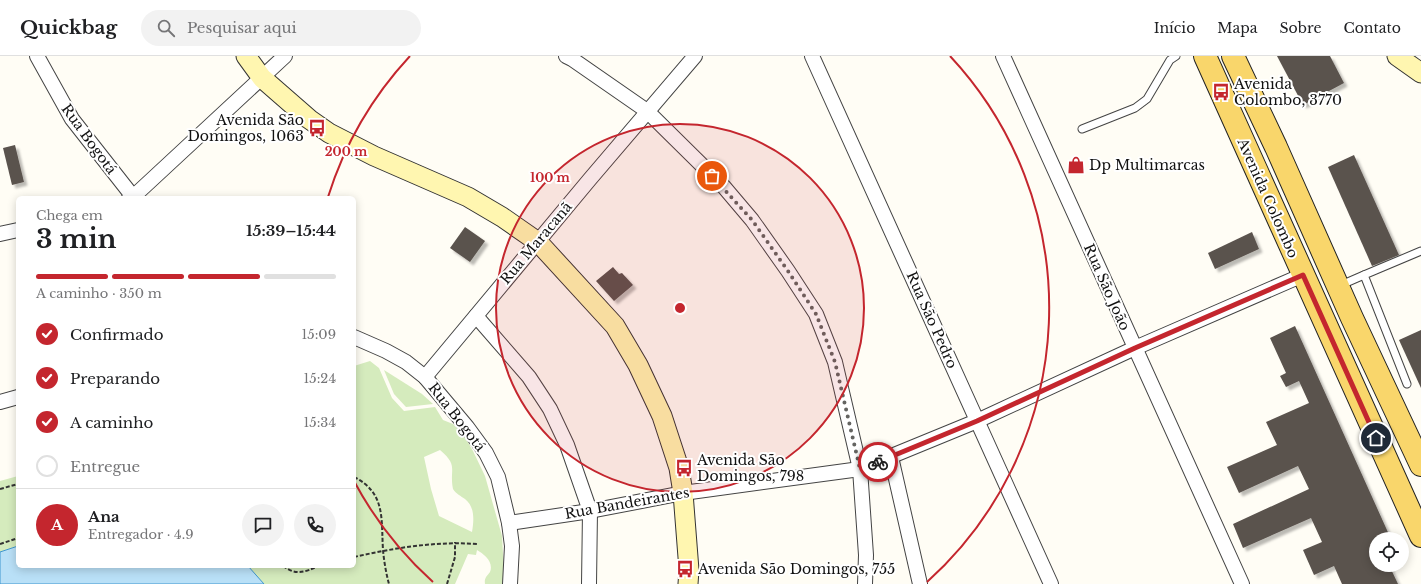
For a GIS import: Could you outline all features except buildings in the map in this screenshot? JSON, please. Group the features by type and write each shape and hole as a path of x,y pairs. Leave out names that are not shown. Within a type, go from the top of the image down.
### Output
{"main road":[{"name":"Avenida Colombo","path":"1205,56 1421,536"},
{"path":"1216,56 1221,58 1242,76"},
{"name":"Avenida Colombo","path":"1233,56 1417,456"},
{"path":"1376,438 1392,439 1417,456"}],"street":[{"name":"Rua Bogotá","path":"37,56 72,120 130,196"},
{"path":"246,56 262,78 308,119 329,133 374,156 468,197 502,217 538,242 615,326 638,365 662,416 679,468 683,493 689,570 688,584"},
{"path":"134,196 285,56"},
{"path":"566,56 647,111 724,187 752,220 816,314 835,362 860,469 866,555 865,584"},
{"name":"Rua Maracanã","path":"425,377 647,111 695,56"},
{"name":"Rua São Pedro","path":"812,56 1051,584"},
{"name":"Rua São João","path":"1003,56 1242,584"},
{"path":"1400,57 1421,73"},
{"path":"0,234 16,230"},
{"name":"Rua Bandeirantes","path":"509,523 590,511 683,493 860,469 977,421 1135,348 1303,275"},
{"path":"476,316 529,377 550,409 567,445 590,511 589,584"},
{"name":"Rua Bogotá","path":"356,338 386,351 406,362 425,377 467,426 486,453 498,477 509,523 512,546 510,584"},
{"path":"0,402 16,398"},
{"path":"891,457 920,584"}],"lane":[{"path":"1082,129 1135,108 1147,100 1170,60 1176,56"},
{"path":"1338,287 1421,251"},
{"path":"1364,275 1407,384"}],"path":[{"path":"356,478 368,485 378,500 382,514 384,550 389,584"},
{"path":"0,489 16,485"},
{"path":"0,544 16,539"},
{"path":"447,584 455,557 455,542"},
{"path":"356,557 384,550 455,542 477,544"},
{"path":"286,568 296,573 314,568"}],"green space":[{"path":"370,361 379,368 392,398 404,411 435,407 443,420 453,424 462,432 485,476 502,536 504,572 502,584 485,584 485,579 490,572 491,565 485,556 477,550 476,555 468,554 455,584 0,584 0,481 16,477 16,568 356,568 356,365","holes":["440,450 449,460 452,468 453,489 471,506 473,518 472,532 439,516 424,457"]},
{"path":"384,370 422,394 433,404 406,407 394,394"}],"water":[{"path":"16,547 16,568 250,568 264,584 0,584 0,552"}],"way so far":[{"path":"712,176 724,187 752,220 816,314 835,362 860,469 878,462"}],"place":[{"name":"Avenida Colombo, 3770","path":"1221,92"},
{"name":"Avenida São Domingos, 1063","path":"317,128"},
{"name":"Dp Multimarcas","path":"1076,165"},
{"name":"Avenida São Domingos, 798","path":"684,468"},
{"name":"Avenida São Domingos, 755","path":"685,569"}],"route":[{"path":"878,462 977,421 1135,348 1303,275 1376,438"}]}
